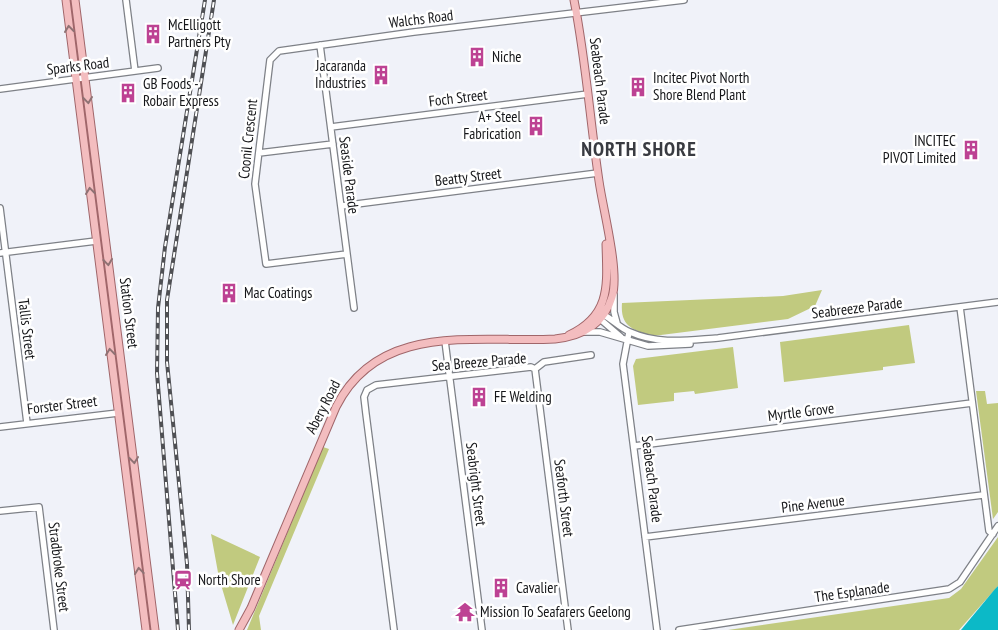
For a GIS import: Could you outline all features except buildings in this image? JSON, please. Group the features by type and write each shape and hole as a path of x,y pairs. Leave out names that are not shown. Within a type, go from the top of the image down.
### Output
{"main road":[{"name":"Station Street","path":"66,0 146,630"},
{"name":"Station Street","path":"75,0 155,630"},
{"name":"Seabeach Parade","path":"556,339 579,329 600,315 612,298 614,285 613,262 598,173 574,0"},
{"name":"Seabeach Parade","path":"600,315 607,287 606,226"},
{"name":"Abery Road","path":"239,630 251,608 330,421 346,390 362,371 392,352 417,344 445,341 556,339 585,332 600,315"},
{"name":"Forster Street","path":"118,413 128,412"},
{"name":"Abery Road","path":"245,630 251,608"}],"street":[{"path":"126,0 135,71"},
{"name":"Walchs Road","path":"279,51 414,32 684,0"},
{"name":"Seaside Parade","path":"320,45 354,308"},
{"name":"Coonil Crescent","path":"279,51 270,60 255,184 266,264 347,254"},
{"name":"Sparks Road","path":"0,88 158,68"},
{"name":"Foch Street","path":"330,127 588,94"},
{"path":"259,153 333,144"},
{"name":"Beatty Street","path":"341,206 598,173"},
{"name":"Tallis Street","path":"0,208 3,253 27,423"},
{"path":"3,253 96,241"},
{"path":"614,285 614,312 620,326"},
{"name":"Seabreeze Parade","path":"585,332 600,332 644,345 662,347 998,302"},
{"path":"960,307 983,495 989,531 992,534"},
{"name":"Seabreeze Parade","path":"600,315 628,332 663,341 718,338"},
{"name":"Seabreeze Parade","path":"600,315 626,340"},
{"name":"Seabeach Parade","path":"628,332 623,364 657,630"},
{"name":"Seabright Street","path":"445,341 482,630"},
{"name":"Sea Breeze Parade","path":"394,630 365,406 365,395 368,389 376,385 450,376 531,367 535,369 544,362 591,355"},
{"name":"Seaforth Street","path":"535,369 568,630"},
{"name":"Myrtle Grove","path":"634,446 972,403"},
{"name":"Forster Street","path":"0,427 118,413"},
{"name":"Pine Avenue","path":"645,537 983,495"},
{"name":"Stradbroke Street","path":"0,512 39,506 54,630"},
{"name":"The Esplanade","path":"679,630 949,589 960,582 998,526"}],"green space":[{"path":"822,290 815,306 788,319 653,336 639,332 629,326 623,317 622,311 622,303 783,296"},
{"path":"909,325 915,363 883,367 883,370 784,382 780,342"},
{"path":"733,347 738,388 695,394 694,391 674,393 674,401 638,405 633,366 636,359"},
{"path":"976,391 985,391 987,404 998,403 998,512 993,519"},
{"path":"323,447 329,449 259,616 261,630 247,630"},
{"path":"211,534 260,557 233,625 219,578"},
{"path":"998,537 998,586 959,630 728,630 949,598 961,589"}],"water":[{"path":"998,586 998,630 961,630 995,589"}],"railway":[{"path":"178,630 157,373 158,308 165,247 205,0"},
{"path":"189,630 187,564 167,362 167,300 214,0"}],"place":[{"name":"McElligott Partners Pty","path":"153,34"},
{"name":"Niche","path":"477,57"},
{"name":"Jacaranda Industries","path":"381,75"},
{"name":"Incitec Pivot North Shore Blend Plant","path":"638,87"},
{"name":"GB Foods - Robair Express","path":"128,93"},
{"name":"A+ Steel Fabrication","path":"536,126"},
{"name":"INCITEC PIVOT Limited","path":"971,150"},
{"name":"Mac Coatings","path":"229,293"},
{"name":"FE Welding","path":"479,397"},
{"name":"North Shore","path":"183,580"},
{"name":"Cavalier","path":"501,588"},
{"name":"Mission To Seafarers Geelong","path":"465,612"}],"district":[{"name":"NORTH SHORE","path":"639,149"}]}
